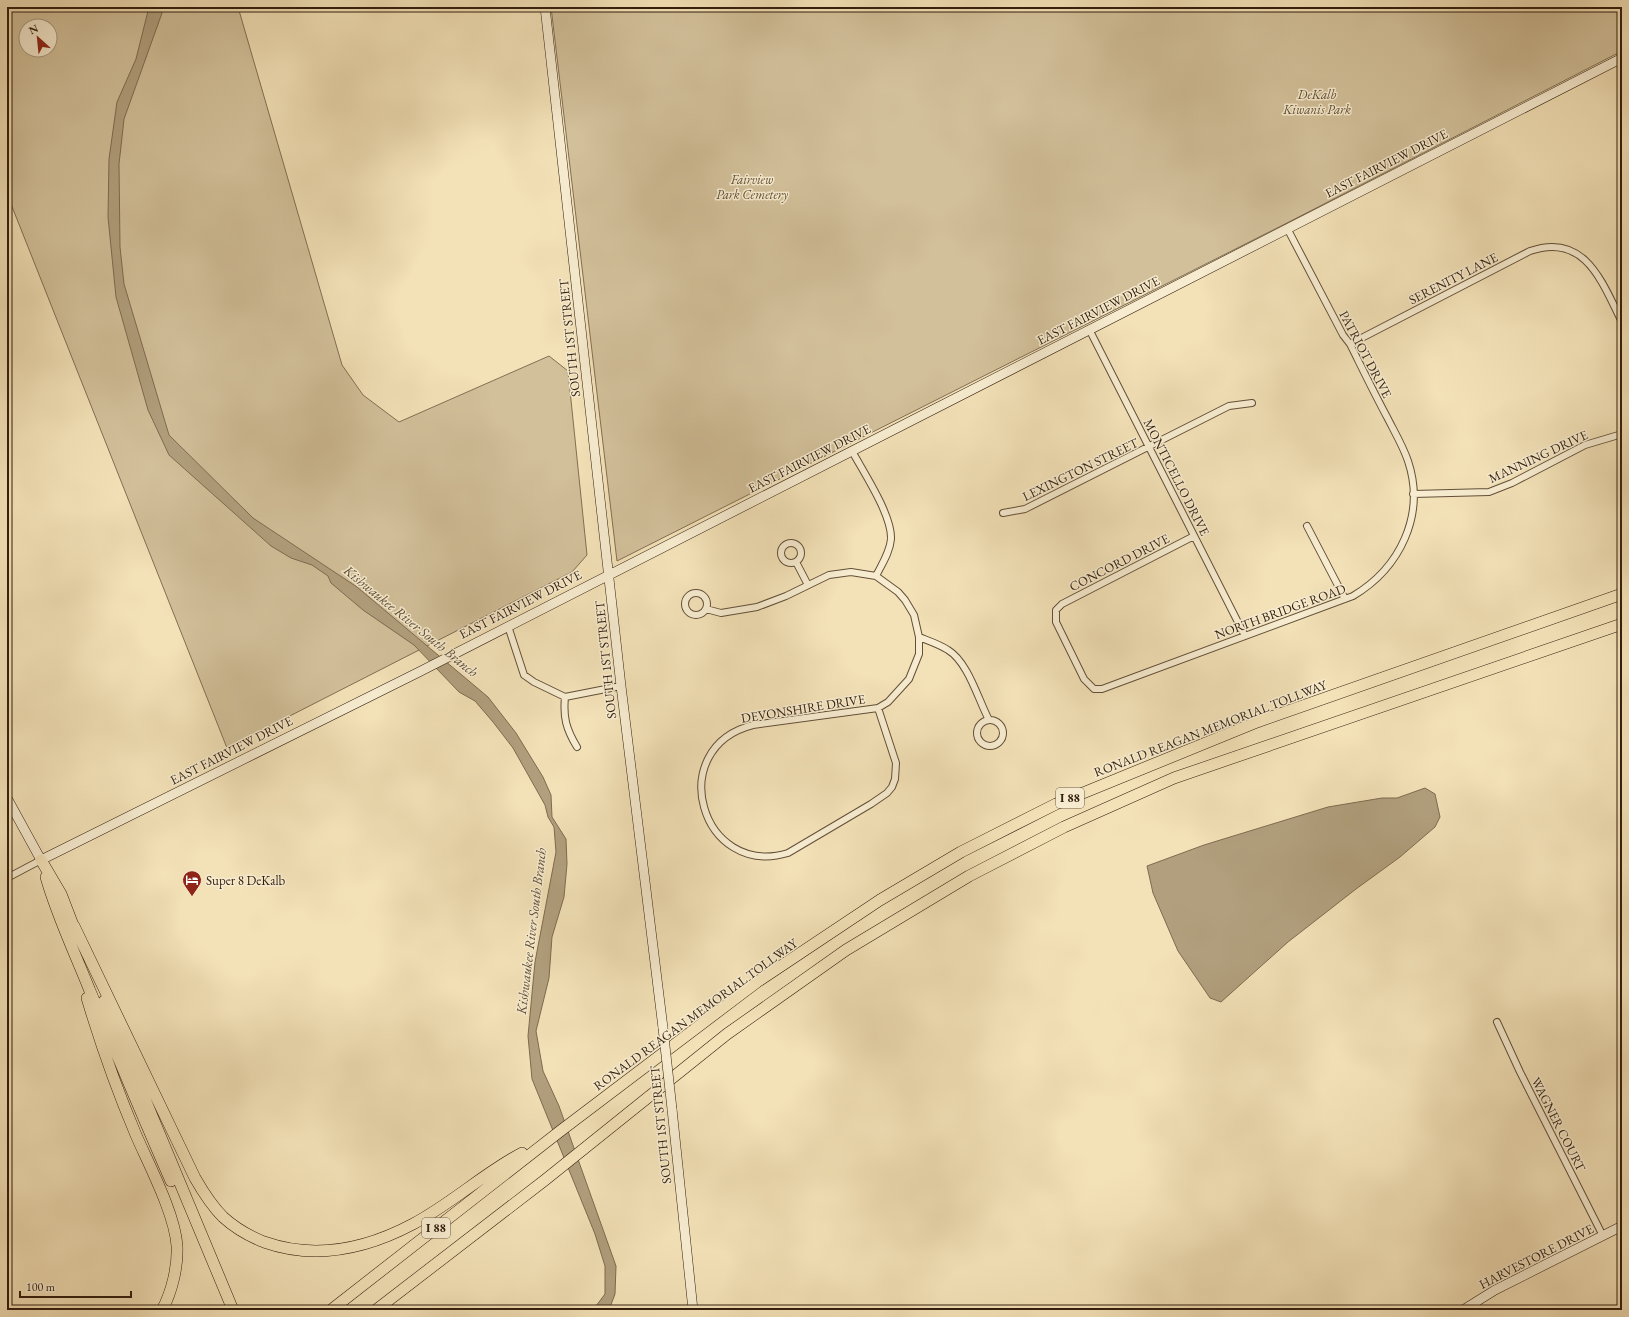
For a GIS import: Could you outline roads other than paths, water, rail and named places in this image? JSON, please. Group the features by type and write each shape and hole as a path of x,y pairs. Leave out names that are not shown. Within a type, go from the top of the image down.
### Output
{"highway":[{"name":"RONALD REAGAN MEMORIAL TOLLWAY","path":"541,1144 783,964 880,900 961,852 1012,826 1063,801 1257,722 1622,594"},
{"name":"I 88","path":"376,1310 545,1180 727,1034 840,954 969,876 1064,827 1174,778 1622,624"},
{"path":"41,860 61,894 116,1033 233,1310"},
{"path":"41,860 52,897 137,1103 228,1310"},
{"path":"74,926 195,1178 207,1199 224,1218 248,1236 280,1247 304,1251 334,1251 367,1244 414,1224 519,1154 541,1144"},
{"path":"68,936 99,1040 171,1223 176,1246 174,1270 168,1299 162,1310"},
{"name":"I 88","path":"331,1310 541,1144"}],"street":[{"name":"SOUTH 1ST STREET","path":"545,7 621,686 663,1028 693,1310"},
{"name":"EAST FAIRVIEW DRIVE","path":"7,878 419,672 458,650 508,626 1622,58"},
{"name":"PATRIOT DRIVE","path":"1288,228 1343,335 1350,344 1402,447 1412,475 1413,494"},
{"name":"SERENITY LANE","path":"1350,344 1530,251 1550,246 1570,250 1582,256 1593,267 1622,322"},
{"name":"MONTICELLO DRIVE","path":"1089,329 1245,636"},
{"name":"LEXINGTON STREET","path":"1003,513 1025,509 1229,406 1252,403"},
{"name":"MANNING DRIVE","path":"1413,494 1488,492 1512,483 1586,445 1622,434"},
{"path":"706,609 721,614 751,608 772,602 829,575 851,572 876,576 889,547 890,530 883,510 852,451"},
{"name":"NORTH BRIDGE ROAD","path":"1096,689 1102,689 1345,599 1370,586 1386,570 1397,555 1409,526 1413,511 1413,494"},
{"path":"1306,526 1345,599"},
{"name":"CONCORD DRIVE","path":"1096,689 1088,684 1084,678 1066,644 1056,622 1056,610 1062,604 1194,536"},
{"path":"796,562 808,585"},
{"name":"DEVONSHIRE DRIVE","path":"876,576 898,592 914,615 919,637 919,654 909,679 896,695 878,708 753,725 735,730 721,740 710,753 703,771 701,784 702,799 706,814 714,830 725,841 742,852 755,856 774,856 788,853 887,793 892,787 895,779 896,763 878,708"},
{"path":"508,626 524,675 534,682 565,696 621,686"},
{"path":"919,637 953,654 962,664 989,720"},
{"path":"565,696 563,711 565,722 568,733 577,747"},
{"path":"989,720 998,722 1001,725 1004,734 1000,742 992,746 980,742 977,735 979,726 989,720"},
{"path":"7,798 41,860"},
{"name":"WAGNER COURT","path":"1497,1022 1520,1072 1603,1236"},
{"name":"HARVESTORE DRIVE","path":"1463,1310 1495,1290 1622,1226"}],"place":[{"name":"Super 8 DeKalb","path":"192,897"}],"park label":[{"name":"DeKalb Kiwanis Park","path":"1317,102"},
{"name":"Fairview Park Cemetery","path":"752,186"}],"water label":[{"name":"Kishwaukee River South Branch","path":"411,621"},
{"name":"Kishwaukee River South Branch","path":"531,931"}]}
